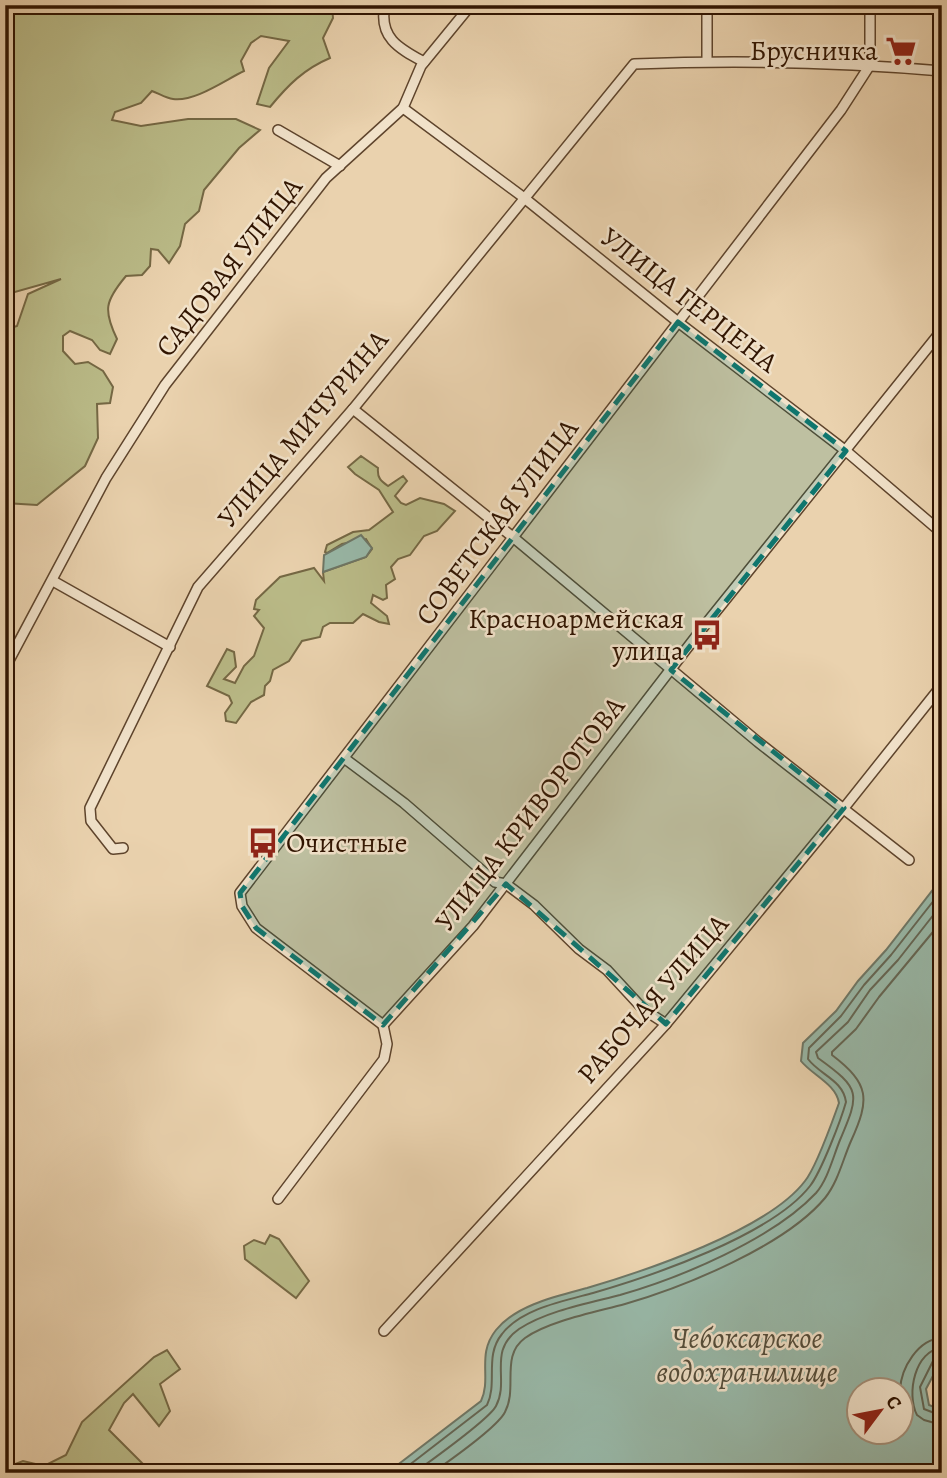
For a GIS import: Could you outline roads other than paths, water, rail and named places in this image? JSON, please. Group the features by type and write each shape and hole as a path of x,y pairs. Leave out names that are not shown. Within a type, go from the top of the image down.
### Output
{"street":[{"path":"385,5 388,38 400,49 424,62"},
{"name":"САДОВАЯ УЛИЦА","path":"5,668 106,478 165,385 326,178 403,108 424,62 471,5"},
{"path":"707,5 707,61 870,65 942,71"},
{"path":"870,5 870,65"},
{"name":"УЛИЦА МИЧУРИНА","path":"123,848 113,849 91,821 90,808 198,587 353,409 634,64 707,61"},
{"name":"СОВЕТСКАЯ УЛИЦА","path":"383,1025 256,928 242,906 240,893 841,110 870,65"},
{"name":"УЛИЦА ГЕРЦЕНА","path":"403,108 523,197 678,322 846,451 942,533"},
{"path":"278,130 340,166"},
{"name":"УЛИЦА КРИВОРОТОВА","path":"383,1025 443,962 506,884 671,670 942,330"},
{"path":"353,409 514,538 758,742 909,860"},
{"path":"53,581 170,647"},
{"name":"РАБОЧАЯ УЛИЦА","path":"384,1331 666,1024 942,685"},
{"path":"344,758 404,803 487,876 495,882 506,884 534,905 579,949 607,970 643,1009 666,1024"},
{"path":"278,1199 384,1059 387,1044 383,1025"}],"water":[{"path":"361,535 372,548 366,557 323,572 324,555"},
{"name":"Чебоксарское водохранилище","path":"942,878 942,1359 926,1389 929,1405 942,1410 942,1473 387,1473 481,1401 485,1384 485,1357 490,1339 504,1321 514,1314 563,1294 612,1281 672,1260 735,1232 787,1199 805,1181 819,1155 839,1103 829,1085 801,1061 803,1043 836,1011 886,950"}],"place":[{"name":"Брусничка","path":"901,51"},
{"name":"Красноармейская улица","path":"707,635"},
{"name":"Очистные","path":"263,843"}]}
